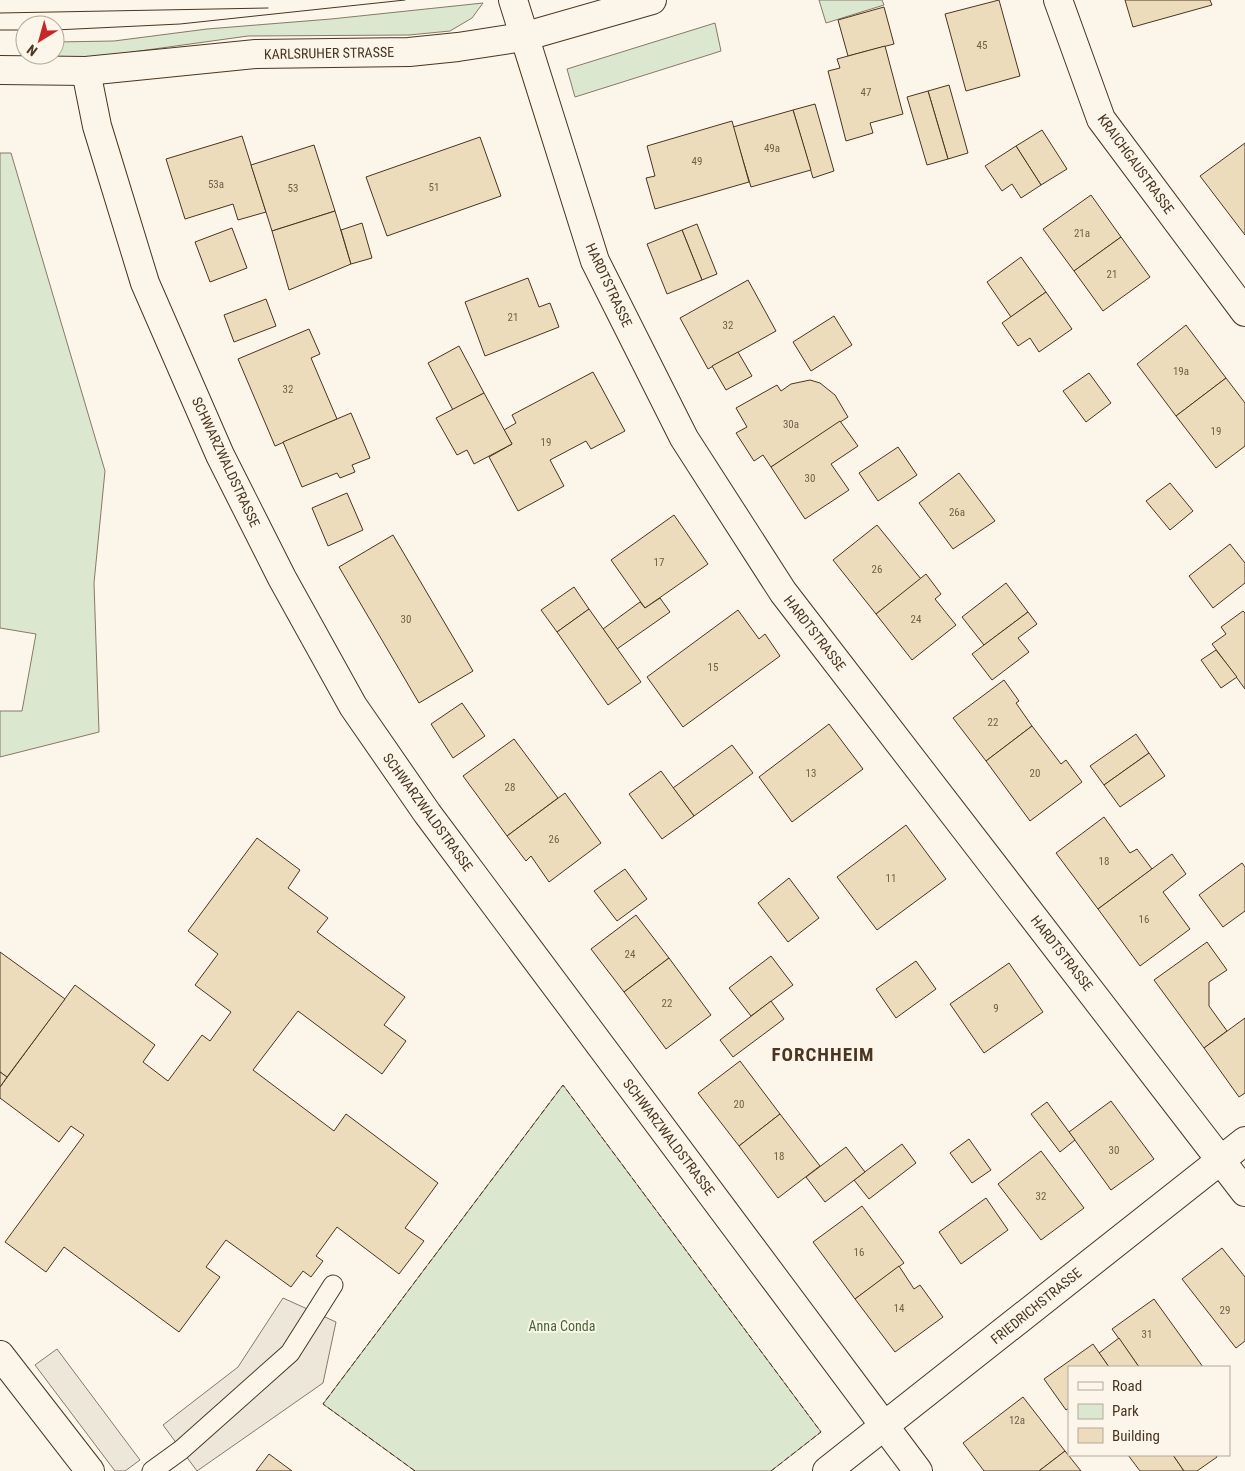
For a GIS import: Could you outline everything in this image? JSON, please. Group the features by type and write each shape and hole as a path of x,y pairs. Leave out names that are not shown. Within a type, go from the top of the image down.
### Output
{"street":[{"name":"HARDTSTRASSE","path":"513,0 523,37 595,261 684,438 783,592 1245,1192"},
{"name":"KARLSRUHER STRASSE","path":"0,70 86,71 256,54 409,52 523,37 652,0"},
{"name":"KRAICHGAUSTRASSE","path":"1058,0 1101,119 1245,312"},
{"name":"SCHWARZWALDSTRASSE","path":"86,71 97,126 145,283 220,455 282,578 353,706 427,813 918,1471"},
{"name":"FRIEDRICHSTRASSE","path":"827,1471 1245,1141"},
{"path":"0,1355 90,1471"}],"lane":[{"path":"152,1471 181,1450 290,1353 333,1285"}],"green space":[{"path":"819,0 882,0 884,5 826,23"},
{"path":"483,3 472,18 450,31 409,35 248,36 96,57 65,58 65,42 114,41 207,29 331,19"},
{"path":"715,23 721,51 575,97 567,69"},
{"path":"0,153 11,153 105,471 94,583 99,732 0,757 0,711 22,711 36,634 0,628"},
{"name":"Anna Conda","path":"563,1085 821,1432 771,1471 415,1471 323,1404"}],"shaded area":[{"path":"283,1298 336,1322 323,1383 197,1471 163,1425 238,1367"},
{"path":"57,1349 140,1460 125,1471 115,1471 35,1365"}],"building":[{"path":"999,0 1020,76 966,91 945,14"},
{"path":"1125,0 1210,0 1212,5 1133,27"},
{"path":"884,7 894,44 848,56 838,20"},
{"path":"885,46 903,114 870,123 873,133 846,141 828,71 840,68 837,59"},
{"path":"949,85 968,153 948,159 928,91"},
{"path":"928,91 948,159 927,165 907,97"},
{"path":"815,104 834,171 813,178 793,110"},
{"path":"793,110 811,170 751,187 733,127"},
{"path":"732,121 749,182 655,209 646,178 655,176 647,146"},
{"path":"1042,130 1067,169 1041,185 1016,146"},
{"path":"242,136 266,212 238,220 233,204 185,219 166,159"},
{"path":"480,137 501,196 387,236 366,177"},
{"path":"1245,143 1245,235 1200,176"},
{"path":"314,145 335,211 272,231 251,165"},
{"path":"1016,146 1041,185 1021,198 1012,184 1002,191 985,166"},
{"path":"1091,195 1121,237 1074,271 1043,229"},
{"path":"335,211 351,264 289,290 272,231"},
{"path":"362,223 372,258 351,264 341,230"},
{"path":"697,224 717,274 702,280 682,230"},
{"path":"232,228 247,268 210,282 195,242"},
{"path":"682,230 702,280 667,294 647,244"},
{"path":"1121,237 1150,277 1103,311 1074,271"},
{"path":"1021,257 1046,292 1011,317 987,282"},
{"path":"528,278 539,307 550,303 559,327 485,356 465,302"},
{"path":"748,280 776,331 708,369 680,318"},
{"path":"1046,292 1072,329 1039,352 1030,338 1018,346 1002,323"},
{"path":"266,299 276,326 234,342 224,315"},
{"path":"834,316 852,345 811,371 793,342"},
{"path":"1186,325 1226,378 1176,416 1137,364"},
{"path":"309,329 320,354 311,358 337,419 275,446 238,359"},
{"path":"459,346 484,393 453,410 428,363"},
{"path":"738,352 752,376 726,390 712,366"},
{"path":"593,372 625,431 591,449 586,441 550,460 564,486 518,511 489,457 512,444 504,430 516,423 512,415"},
{"path":"1089,373 1111,403 1086,422 1063,391"},
{"path":"1226,378 1245,403 1245,446 1216,468 1176,416"},
{"path":"810,380 820,383 835,395 848,417 771,467 763,455 754,461 736,433 747,427 736,408 777,385 781,391 791,384"},
{"path":"484,393 512,444 474,464 467,450 457,455 436,418"},
{"path":"351,413 370,458 352,465 355,472 340,478 337,473 302,487 283,442"},
{"path":"840,421 858,446 831,464 849,490 805,519 771,467"},
{"path":"898,447 917,475 878,501 859,473"},
{"path":"959,473 995,521 953,549 919,503"},
{"path":"1170,483 1193,511 1170,530 1146,501"},
{"path":"347,493 363,530 328,546 312,508"},
{"path":"674,515 708,564 645,608 611,560"},
{"path":"877,525 921,579 876,614 833,560"},
{"path":"393,535 473,671 419,703 339,567"},
{"path":"1230,544 1245,563 1245,583 1213,608 1189,576"},
{"path":"926,574 941,594 935,599 956,625 912,660 876,614"},
{"path":"1006,583 1028,612 984,645 962,617"},
{"path":"574,587 589,609 557,632 541,610"},
{"path":"660,598 670,612 617,649 603,629 640,602 645,608"},
{"path":"589,609 641,682 608,705 557,632"},
{"path":"738,610 759,639 765,634 780,656 683,727 647,677"},
{"path":"1243,611 1245,613 1245,689 1212,644 1226,634 1221,627"},
{"path":"1028,612 1037,624 1018,638 1029,652 992,680 972,654"},
{"path":"1216,650 1237,677 1221,688 1201,660"},
{"path":"1004,680 1019,701 1016,703 1032,726 986,761 953,718"},
{"path":"462,703 485,736 453,758 431,724"},
{"path":"829,724 863,769 792,822 759,777"},
{"path":"1032,726 1061,764 1066,760 1082,782 1030,821 986,761"},
{"path":"1136,734 1149,753 1104,785 1090,766"},
{"path":"514,739 558,798 507,836 463,776"},
{"path":"732,745 753,773 694,816 673,788"},
{"path":"1149,753 1165,776 1120,807 1104,785"},
{"path":"661,771 694,816 662,839 629,794"},
{"path":"565,793 601,843 549,882 531,856 526,861 507,836"},
{"path":"1104,817 1130,853 1137,849 1152,869 1098,909 1056,853"},
{"path":"906,825 946,879 877,930 837,877"},
{"path":"257,838 300,870 288,888 328,918 317,932 405,997 384,1025 406,1041 382,1074 298,1011 253,1070 334,1131 346,1114 438,1183 405,1228 424,1241 399,1274 337,1227 316,1256 323,1261 311,1277 303,1271 291,1287 226,1240 206,1267 220,1277 179,1332 64,1247 46,1272 5,1242 84,1135 71,1126 59,1142 0,1098 0,1087 75,985 155,1045 143,1062 168,1081 202,1035 210,1041 231,1012 195,985 218,954 188,931"},
{"path":"1172,854 1186,874 1163,892 1190,929 1140,966 1098,909"},
{"path":"1242,863 1245,867 1245,911 1223,927 1199,895"},
{"path":"625,869 647,899 617,921 594,891"},
{"path":"789,878 819,918 788,942 758,903"},
{"path":"636,915 669,958 624,992 591,949"},
{"path":"1207,942 1227,970 1209,982 1209,1006 1227,1031 1204,1048 1154,980"},
{"path":"0,952 65,999 7,1077 0,1072"},
{"path":"771,956 793,985 751,1016 729,988"},
{"path":"669,958 711,1015 666,1049 624,992"},
{"path":"916,961 936,989 896,1018 876,989"},
{"path":"1009,963 1043,1012 984,1053 950,1004"},
{"path":"771,1001 784,1019 733,1057 720,1040"},
{"path":"1245,1018 1245,1093 1239,1097 1204,1048"},
{"path":"740,1061 780,1114 739,1146 698,1093"},
{"path":"0,1072 7,1077 0,1087"},
{"path":"1111,1101 1154,1159 1111,1190 1069,1132"},
{"path":"1047,1102 1075,1140 1060,1152 1031,1114"},
{"path":"780,1114 820,1166 778,1198 739,1146"},
{"path":"969,1139 991,1170 972,1183 950,1153"},
{"path":"902,1144 916,1163 869,1199 854,1180"},
{"path":"846,1147 865,1172 825,1202 806,1177"},
{"path":"1041,1151 1084,1208 1041,1240 998,1184"},
{"path":"986,1198 1008,1230 961,1264 939,1232"},
{"path":"862,1206 904,1263 855,1299 813,1242"},
{"path":"1222,1248 1245,1277 1245,1341 1236,1348 1182,1279"},
{"path":"899,1266 914,1289 920,1285 943,1317 895,1352 855,1299"},
{"path":"1154,1299 1202,1366 1138,1366 1112,1329"},
{"path":"1119,1338 1138,1366 1108,1366 1099,1353"},
{"path":"1093,1344 1108,1366 1068,1366 1068,1409 1066,1410 1044,1379"},
{"path":"1023,1397 1065,1451 1039,1471 984,1471 963,1443"},
{"path":"1065,1451 1081,1471 1039,1471"},
{"path":"269,1454 292,1471 256,1471"},
{"path":"1129,1456 1174,1456 1184,1471 1140,1471"},
{"path":"1174,1456 1217,1457 1197,1471 1184,1471"}],"tram line":[{"path":"65,30 180,24 405,0"},
{"path":"0,13 268,8"},
{"path":"0,30 15,30"}],"fence":[{"path":"415,1471 323,1404 563,1085 821,1432 771,1471"}],"district":[{"name":"FORCHHEIM","path":"823,1054"}]}
